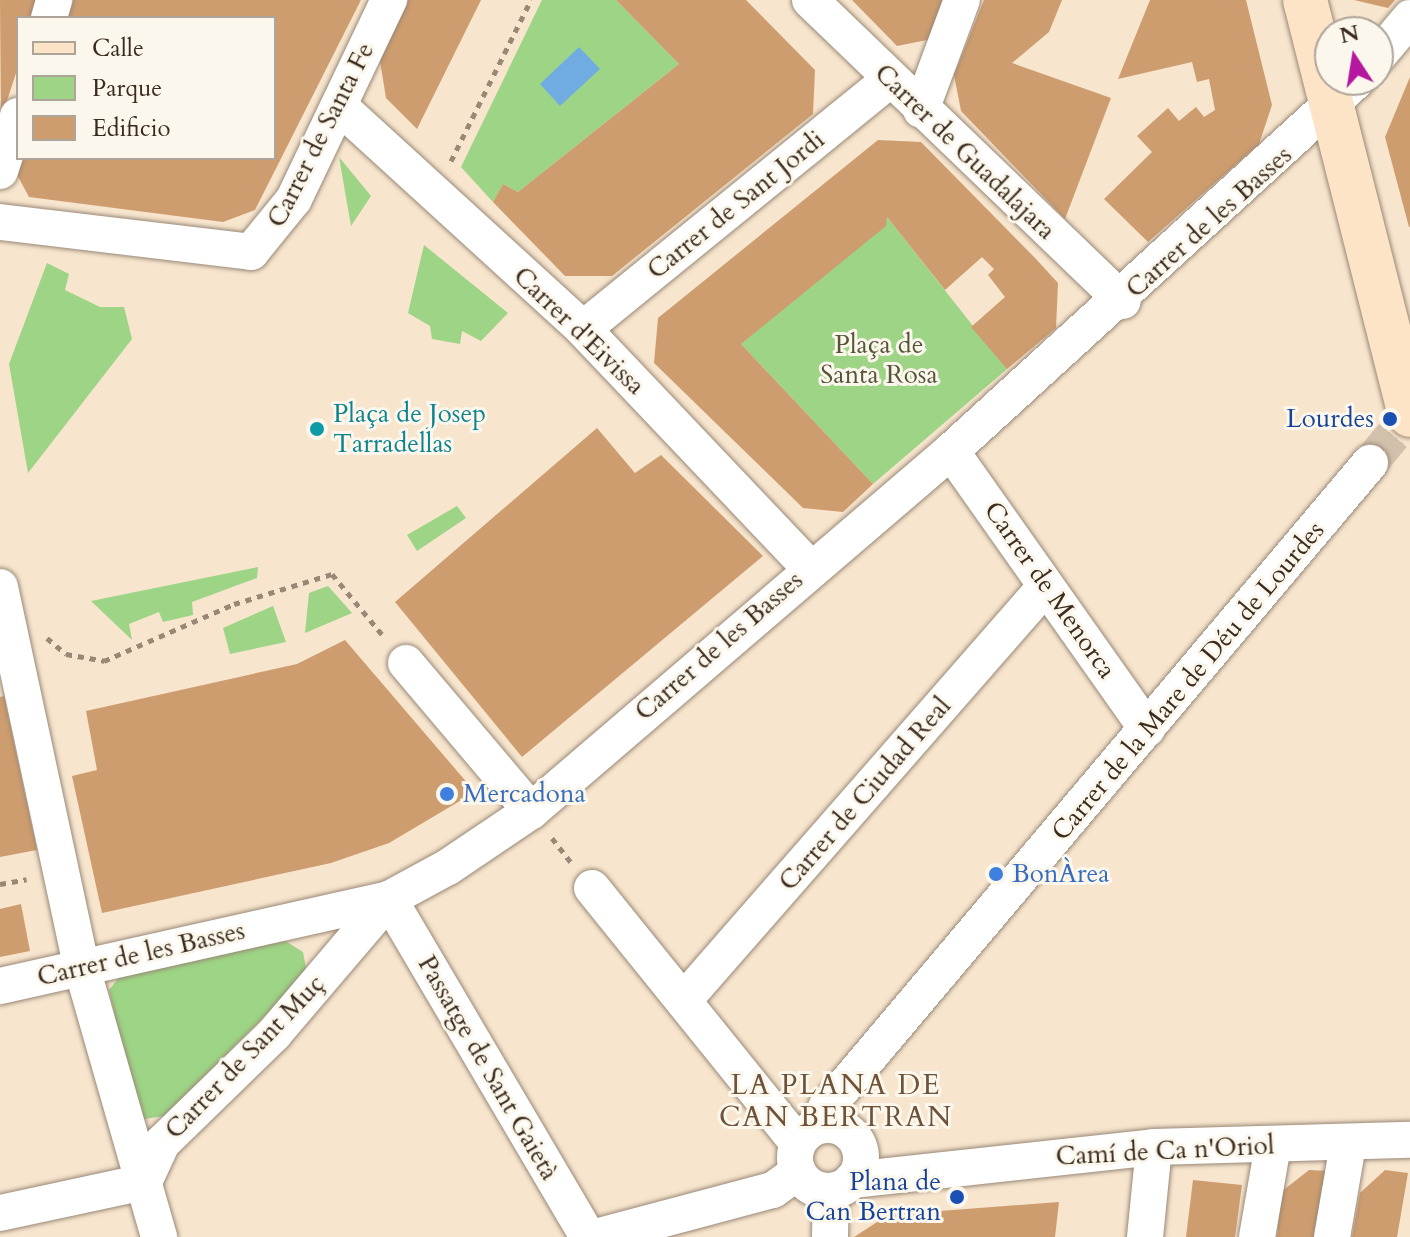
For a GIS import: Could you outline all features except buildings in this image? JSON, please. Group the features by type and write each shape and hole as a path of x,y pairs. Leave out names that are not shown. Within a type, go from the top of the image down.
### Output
{"main road":[{"path":"1305,0 1314,21"},
{"path":"1345,96 1410,415"}],"street":[{"name":"Carrer de Santa Fe","path":"0,222 251,252 294,199 389,0"},
{"name":"Carrer de Guadalajara","path":"810,0 889,80 1123,301"},
{"path":"921,110 962,0"},
{"path":"1394,37 1410,18"},
{"name":"Carrer de Sant Jordi","path":"583,329 889,80"},
{"name":"Carrer de les Basses","path":"0,986 389,899 531,811 809,567 951,451 1123,301 1343,96"},
{"name":"Carrer d'Eivissa","path":"339,106 583,329 809,567"},
{"path":"0,171 16,122"},
{"name":"Carrer de Menorca","path":"951,451 1147,729"},
{"name":"Carrer de la Mare de Déu de Lourdes","path":"825,1143 826,1108 1370,463"},
{"path":"0,587 82,968 159,1237"},
{"name":"Carrer de Ciudad Real","path":"684,1000 1045,587"},
{"path":"406,663 531,811"},
{"path":"592,888 684,1000 825,1143 842,1185 830,1237"},
{"name":"Carrer de Sant Muç","path":"144,1182 162,1143 274,1034 389,899"},
{"name":"Passatge de Sant Gaietà","path":"389,899 588,1237"},
{"path":"1332,1237 1358,1144 1410,1125"},
{"name":"Camí de Ca n'Oriol","path":"842,1185 920,1169 1154,1147 1358,1144 1410,1140"},
{"path":"825,1143 842,1185"},
{"path":"596,1237 773,1190 825,1143"},
{"name":"Camí de Ca n'Oriol","path":"825,1143 920,1169"},
{"path":"1257,1237 1273,1145"},
{"path":"1145,1237 1154,1147"},
{"path":"0,1213 144,1182"}],"path":[{"path":"434,194 531,0"},
{"path":"10,633 36,629 66,654 104,661 234,604 332,574 367,616"},
{"path":"531,811 592,888"}],"green space":[{"path":"542,0 616,0 679,64 518,192 503,184 493,202 461,167"},
{"path":"339,157 371,196 351,226"},
{"name":"Plaça de Santa Rosa","path":"887,217 1007,369 873,484 741,344"},
{"path":"424,245 508,313 481,341 462,331 460,344 432,339 430,326 408,313"},
{"path":"47,263 69,274 65,290 100,307 124,307 132,339 28,473 9,364"},
{"path":"457,506 466,518 417,551 407,535"},
{"path":"258,567 257,578 192,602 193,615 163,622 159,612 129,624 132,640 91,601"},
{"path":"328,586 352,613 305,633 309,593"},
{"path":"273,606 286,642 230,654 223,628"},
{"path":"279,937 303,952 307,974 164,1116 145,1119 136,1108 109,990 128,966"}],"water":[{"path":"579,47 600,69 560,106 540,84"}],"tunnel":[{"path":"1370,463 1410,415"}],"place":[{"name":"Lourdes","path":"1390,419"},
{"name":"Plaça de Josep Tarradellas","path":"317,429"},
{"name":"Mercadona","path":"447,794"},
{"name":"BonÀrea","path":"996,874"},
{"name":"Plana de Can Bertran","path":"957,1197"}],"district":[{"name":"LA PLANA DE CAN BERTRAN","path":"836,1101"}]}
